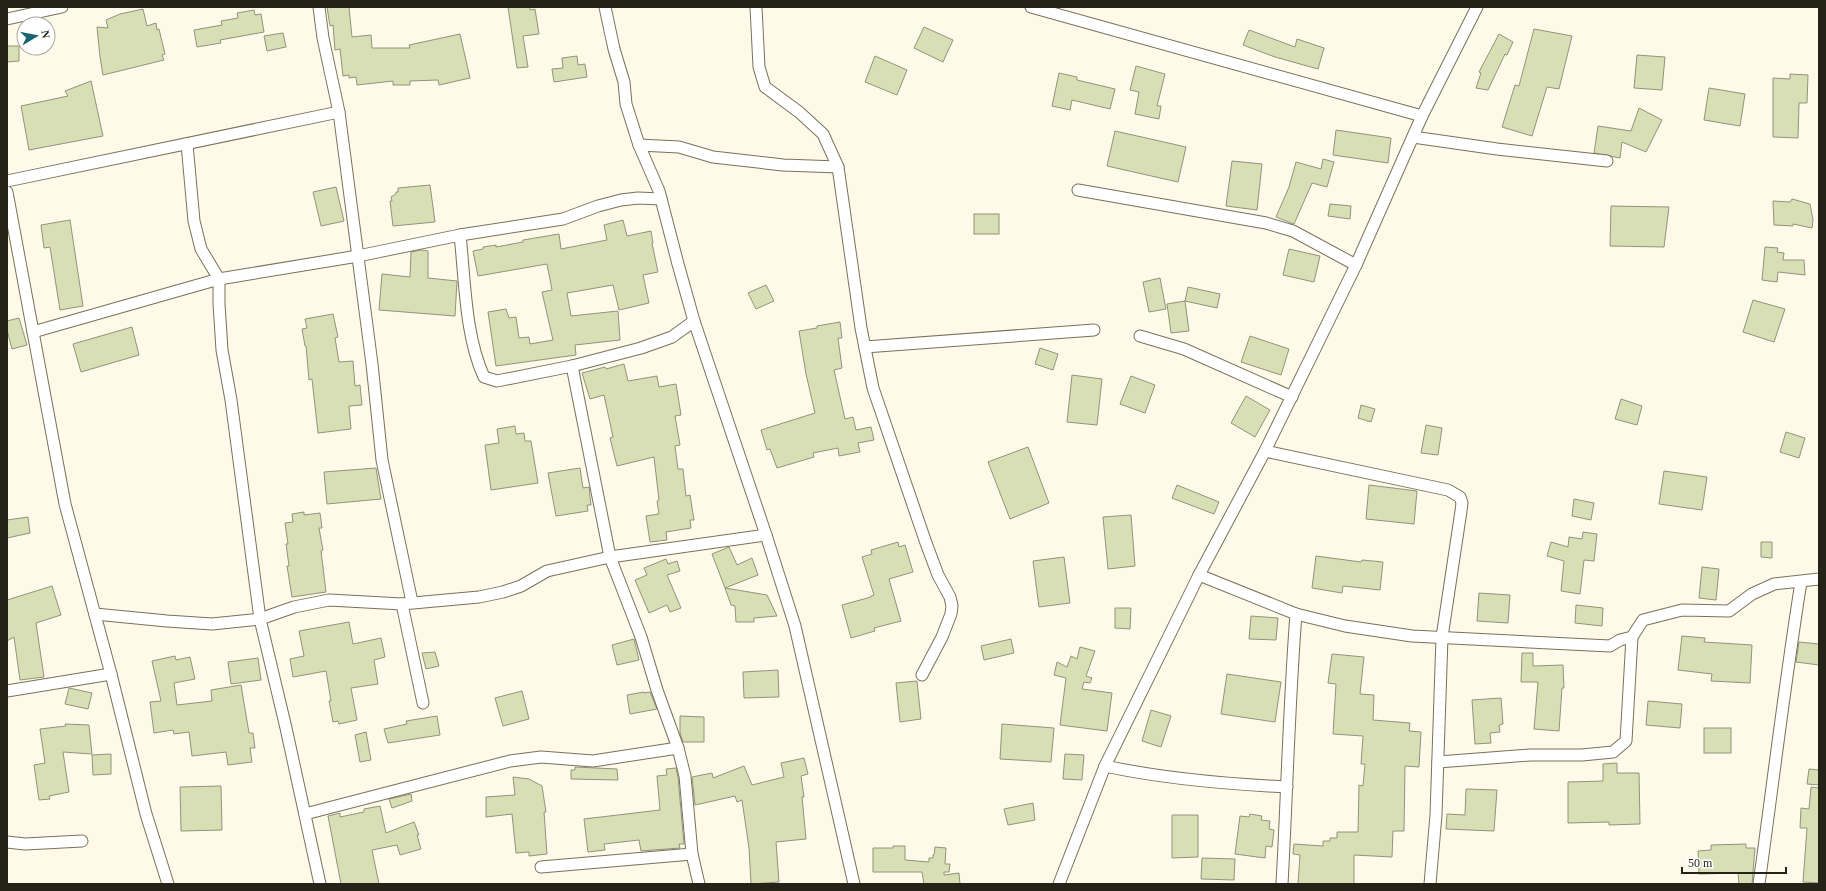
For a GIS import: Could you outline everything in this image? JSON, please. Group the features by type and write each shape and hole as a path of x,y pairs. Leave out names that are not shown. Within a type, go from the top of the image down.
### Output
{"street":[{"path":"7,19 62,7"},
{"path":"319,7 323,38 339,112 372,364 382,460 423,703"},
{"path":"605,7 614,49 624,82 626,104 639,145 655,178 694,321 795,626 854,884"},
{"path":"756,7 759,67 765,87 799,112 823,134 838,167 865,347 873,388 883,421 929,550 938,574 950,597 952,606 951,614 942,637 922,675"},
{"path":"1031,7 1422,116"},
{"path":"1059,884 1105,766 1198,575 1265,452 1292,397 1356,265 1422,116 1477,7"},
{"path":"7,181 339,112"},
{"path":"1413,137 1496,149 1607,160"},
{"path":"187,144 194,221 201,249 219,279 222,350 231,400 260,619 320,884"},
{"path":"639,145 679,147 713,157 783,165 838,167"},
{"path":"1078,190 1272,225 1293,231 1356,265"},
{"path":"7,192 65,504 111,674 146,814 168,884"},
{"path":"33,332 219,279 358,256 460,235 563,219 598,206 621,200 638,198 661,199"},
{"path":"460,235 471,333 477,363 484,377 497,381 572,366 659,342 672,337 694,321"},
{"path":"865,347 1094,330"},
{"path":"1140,336 1184,349 1292,397"},
{"path":"572,366 610,557 641,637 657,690 678,748 685,776 692,854 699,884"},
{"path":"1265,452 1448,490 1460,497 1462,503 1461,511 1442,637 1436,815 1430,884"},
{"path":"95,614 167,622 212,624 260,619 294,608 329,600 407,603 479,597 504,592 521,586 547,571 610,557 766,535"},
{"path":"1198,575 1296,614 1345,626 1385,633 1610,646 1620,640 1632,637"},
{"path":"1438,762 1530,755 1582,755 1613,752 1626,741 1632,637 1643,620 1682,610 1729,611 1752,594 1774,584 1819,579"},
{"path":"1758,884 1774,784 1785,682 1801,582"},
{"path":"1282,884 1290,697 1296,614"},
{"path":"7,691 111,674"},
{"path":"305,814 510,761 541,757 593,761 678,748"},
{"path":"1105,766 1144,775 1212,783 1287,787"},
{"path":"7,842 25,844 82,841"},
{"path":"541,867 692,854"}],"building":[{"path":"327,7 349,7 352,37 371,35 372,48 410,48 409,45 460,34 470,78 439,85 438,80 410,81 410,85 393,85 393,81 357,85 356,77 349,78 349,75 343,76 340,49 335,50 333,25 330,26"},
{"path":"508,7 530,7 530,10 535,9 539,34 523,36 528,67 517,68"},
{"path":"143,9 147,26 156,23 157,30 159,29 165,54 162,55 164,60 103,75 97,27 108,28 106,20 120,14"},
{"path":"254,10 255,15 261,14 264,32 220,40 221,43 197,47 194,30 222,25 221,21 238,18 237,13"},
{"path":"924,27 953,40 943,62 914,48"},
{"path":"1534,29 1572,36 1559,89 1547,87 1532,136 1502,127 1515,85 1519,86"},
{"path":"1249,30 1295,47 1297,39 1324,48 1318,69 1275,57 1243,45"},
{"path":"283,33 286,47 267,51 264,36"},
{"path":"1499,34 1513,42 1507,55 1505,54 1488,90 1476,88 1481,73 1479,72"},
{"path":"7,46 16,46 16,56 19,56 19,61 7,62"},
{"path":"1637,55 1665,57 1662,90 1634,88"},
{"path":"577,56 578,65 585,64 587,77 554,82 552,69 563,68 562,58"},
{"path":"875,56 907,70 897,95 865,82"},
{"path":"1136,66 1165,74 1157,106 1161,106 1159,119 1135,114 1139,92 1130,90"},
{"path":"1059,73 1077,77 1077,80 1115,89 1110,109 1072,100 1070,110 1052,106"},
{"path":"1790,74 1808,75 1807,103 1799,103 1798,138 1773,137 1773,78 1790,79"},
{"path":"91,81 103,136 29,150 21,106 68,96 65,91"},
{"path":"1709,88 1745,94 1740,126 1704,120"},
{"path":"1639,108 1662,120 1646,152 1622,142 1620,158 1594,153 1598,126 1631,131"},
{"path":"1336,130 1391,138 1388,163 1333,155"},
{"path":"1115,131 1186,147 1178,182 1107,166"},
{"path":"1323,159 1334,162 1327,187 1312,183 1294,224 1276,217 1289,187 1296,162 1321,169"},
{"path":"1232,161 1262,164 1257,210 1226,206"},
{"path":"430,185 435,222 393,226 390,201 392,201 391,197 398,192 398,188"},
{"path":"336,187 344,221 321,226 313,192"},
{"path":"1792,199 1810,204 1813,220 1812,228 1793,224 1793,226 1774,225 1773,201 1790,202"},
{"path":"1330,204 1351,206 1350,219 1328,216"},
{"path":"1611,206 1669,207 1664,247 1610,246"},
{"path":"974,214 999,214 999,234 974,234"},
{"path":"70,220 83,306 60,310 50,247 44,248 41,225"},
{"path":"623,220 627,236 651,231 658,272 643,275 649,303 619,310 613,285 567,293 571,316 618,311 620,340 575,345 576,355 496,366 488,312 506,309 509,318 516,317 519,338 529,337 530,344 553,340 542,292 552,290 547,264 478,276 473,251 483,249 483,247 496,245 496,247 523,242 523,240 559,234 561,249 607,240 604,225"},
{"path":"1765,247 1778,248 1777,252 1784,253 1783,260 1804,260 1805,275 1778,272 1777,282 1762,280"},
{"path":"1289,249 1320,256 1314,282 1283,275"},
{"path":"421,250 428,251 428,278 457,281 455,316 379,310 382,274 410,277 411,252"},
{"path":"1160,278 1166,309 1149,312 1143,282"},
{"path":"766,285 774,301 756,309 748,293"},
{"path":"1188,287 1220,294 1217,308 1185,301"},
{"path":"1753,300 1785,309 1774,342 1743,332"},
{"path":"1185,301 1189,331 1171,333 1167,304"},
{"path":"333,314 338,337 335,338 339,362 353,361 355,386 360,385 362,405 349,406 351,429 318,433 312,379 309,380 306,346 302,329 307,328 305,319"},
{"path":"19,318 27,345 12,349 7,330 7,321"},
{"path":"840,322 842,338 838,338 842,368 834,370 845,419 853,417 856,430 871,427 874,440 858,443 860,452 839,456 838,448 813,453 814,457 777,468 770,449 767,450 761,430 815,413 806,374 799,331"},
{"path":"132,327 139,355 81,372 73,344"},
{"path":"1250,336 1289,349 1281,375 1241,362"},
{"path":"1040,348 1058,354 1053,370 1035,364"},
{"path":"624,364 628,381 657,376 659,387 676,384 681,415 675,416 680,445 675,446 678,469 683,469 686,496 690,495 694,520 690,520 691,528 666,532 667,540 650,542 646,516 659,514 657,501 659,500 654,457 617,466 610,438 613,437 604,395 590,399 582,373"},
{"path":"1072,375 1102,379 1097,425 1067,422"},
{"path":"1131,376 1155,385 1145,413 1120,404"},
{"path":"1246,396 1270,410 1255,437 1231,423"},
{"path":"1621,399 1642,406 1637,425 1615,419"},
{"path":"1361,405 1375,409 1371,422 1358,418"},
{"path":"1426,425 1442,428 1438,455 1421,453"},
{"path":"515,426 516,434 524,433 525,441 531,441 538,483 491,490 485,445 499,443 497,429"},
{"path":"1786,432 1805,438 1799,458 1780,452"},
{"path":"1028,447 1049,503 1010,519 988,462"},
{"path":"376,468 381,499 327,504 324,472"},
{"path":"580,468 583,488 589,487 591,505 587,505 588,511 556,516 548,473"},
{"path":"1664,471 1707,477 1702,510 1659,504"},
{"path":"1177,485 1219,502 1214,514 1172,498"},
{"path":"1369,485 1417,491 1414,524 1366,519"},
{"path":"1574,499 1594,503 1591,520 1572,516"},
{"path":"304,512 304,515 320,513 322,528 319,528 323,550 321,551 326,592 292,597 287,566 289,566 286,544 288,544 285,523 293,522 292,514"},
{"path":"1131,515 1135,566 1108,569 1103,517"},
{"path":"28,517 30,533 7,538 7,520"},
{"path":"1583,532 1597,534 1594,561 1584,560 1580,594 1561,591 1564,561 1547,556 1551,542 1568,547 1569,537 1582,539"},
{"path":"898,542 899,547 905,545 913,572 889,579 901,621 874,628 875,631 851,638 842,605 874,595 862,557 872,554 871,550"},
{"path":"1761,542 1772,542 1772,558 1761,557"},
{"path":"729,547 737,565 752,558 758,575 725,588 712,554"},
{"path":"1316,556 1361,562 1362,560 1383,562 1380,590 1343,586 1342,593 1312,588"},
{"path":"1064,557 1070,603 1039,607 1033,561"},
{"path":"666,559 668,564 677,561 680,571 667,575 681,608 670,612 667,605 649,613 635,580 647,575 644,568"},
{"path":"1702,567 1719,569 1716,600 1699,598"},
{"path":"52,586 61,615 36,623 44,677 20,680 14,637 7,641 7,600"},
{"path":"725,588 767,595 777,616 754,618 754,622 736,622 735,606 731,605"},
{"path":"1479,593 1510,595 1508,623 1477,621"},
{"path":"1576,605 1603,608 1602,626 1575,623"},
{"path":"1115,608 1131,608 1130,629 1115,628"},
{"path":"1251,616 1278,618 1276,640 1249,639"},
{"path":"349,622 353,644 381,638 385,657 374,660 378,684 351,688 357,720 339,724 338,721 333,722 326,671 293,677 290,659 304,656 299,631"},
{"path":"1682,636 1705,638 1704,642 1752,645 1750,683 1711,681 1712,674 1678,670"},
{"path":"634,639 639,660 617,665 612,645"},
{"path":"1011,639 1014,653 984,660 981,646"},
{"path":"1799,642 1819,644 1819,665 1796,662"},
{"path":"1080,647 1095,651 1086,676 1092,678 1090,683 1084,682 1082,689 1112,693 1107,731 1060,725 1066,678 1054,675 1057,662 1067,667 1071,656 1077,659"},
{"path":"435,652 439,666 426,669 422,653"},
{"path":"1522,653 1533,653 1533,666 1563,665 1564,688 1562,688 1559,731 1534,729 1538,682 1521,682"},
{"path":"1332,654 1364,657 1360,694 1374,695 1373,720 1410,723 1409,731 1421,732 1419,767 1405,766 1404,831 1393,831 1392,857 1354,855 1354,884 1298,884 1300,855 1293,854 1294,844 1323,846 1323,841 1330,841 1330,838 1337,838 1337,832 1358,832 1359,785 1363,786 1365,764 1361,764 1363,736 1333,734 1336,684 1328,683"},
{"path":"175,656 176,660 190,657 195,679 174,683 177,705 212,701 211,690 241,685 249,733 253,733 255,748 250,748 252,762 228,765 226,752 192,756 189,732 174,734 173,730 154,733 150,702 161,701 152,661"},
{"path":"258,658 261,680 231,684 228,662"},
{"path":"778,670 779,697 744,698 743,672"},
{"path":"1227,674 1281,682 1275,722 1221,714"},
{"path":"917,681 921,719 900,722 896,683"},
{"path":"69,688 92,693 88,709 65,704"},
{"path":"522,691 529,719 503,726 495,698"},
{"path":"650,692 657,709 630,714 627,695"},
{"path":"1501,698 1503,724 1499,725 1500,732 1490,733 1491,743 1475,744 1472,700"},
{"path":"1648,701 1682,704 1680,728 1646,725"},
{"path":"1151,710 1171,716 1161,747 1142,741"},
{"path":"437,716 440,735 388,743 384,729 407,724 406,721"},
{"path":"680,716 704,717 704,742 683,742 680,733"},
{"path":"65,724 89,725 92,754 63,752 69,792 49,796 50,799 39,800 34,765 45,763 40,729 66,726"},
{"path":"1002,724 1054,728 1051,762 1000,759"},
{"path":"1704,728 1731,728 1731,753 1704,753"},
{"path":"366,732 371,760 360,762 355,735"},
{"path":"111,754 111,774 93,775 92,755"},
{"path":"1065,754 1084,755 1082,780 1063,779"},
{"path":"804,758 808,774 801,776 804,797 802,797 806,839 776,842 779,882 751,884 749,848 742,800 737,802 735,796 695,805 692,777 712,773 713,778 744,766 752,785 784,777 781,763"},
{"path":"1617,763 1617,773 1639,773 1640,824 1609,825 1609,822 1568,823 1568,782 1603,781 1603,764"},
{"path":"575,767 617,769 618,780 571,779 571,770 575,770"},
{"path":"676,768 684,844 679,844 680,848 641,851 639,840 604,844 605,850 588,852 584,819 660,810 657,776 667,775 666,769"},
{"path":"1809,769 1819,770 1819,785 1807,784"},
{"path":"513,777 529,779 542,786 546,812 544,812 547,854 529,856 529,852 516,853 512,814 486,817 486,797 515,795"},
{"path":"221,786 222,830 181,831 180,787"},
{"path":"1811,787 1819,788 1819,883 1803,882 1807,828 1800,828 1801,808 1809,809"},
{"path":"1466,789 1497,790 1494,831 1446,829 1447,814 1465,815"},
{"path":"411,794 412,801 392,808 389,799"},
{"path":"1033,803 1035,820 1008,825 1004,809"},
{"path":"380,806 386,833 414,822 419,835 417,835 421,849 400,855 397,845 372,850 379,884 341,884 328,816 340,813 340,817 364,812 364,809"},
{"path":"1250,814 1262,816 1261,820 1270,821 1269,829 1274,830 1272,847 1266,846 1265,858 1235,854 1240,816 1249,817"},
{"path":"1172,815 1198,815 1198,857 1172,858"},
{"path":"1746,844 1746,848 1755,848 1752,884 1739,884 1738,873 1699,874 1698,851 1711,850 1711,845"},
{"path":"893,846 905,846 905,860 929,862 929,858 933,858 935,847 946,848 945,864 950,864 949,872 944,872 944,875 959,873 960,884 924,884 922,872 873,872 873,848 893,848"},
{"path":"1202,858 1235,859 1234,880 1201,879"}]}
